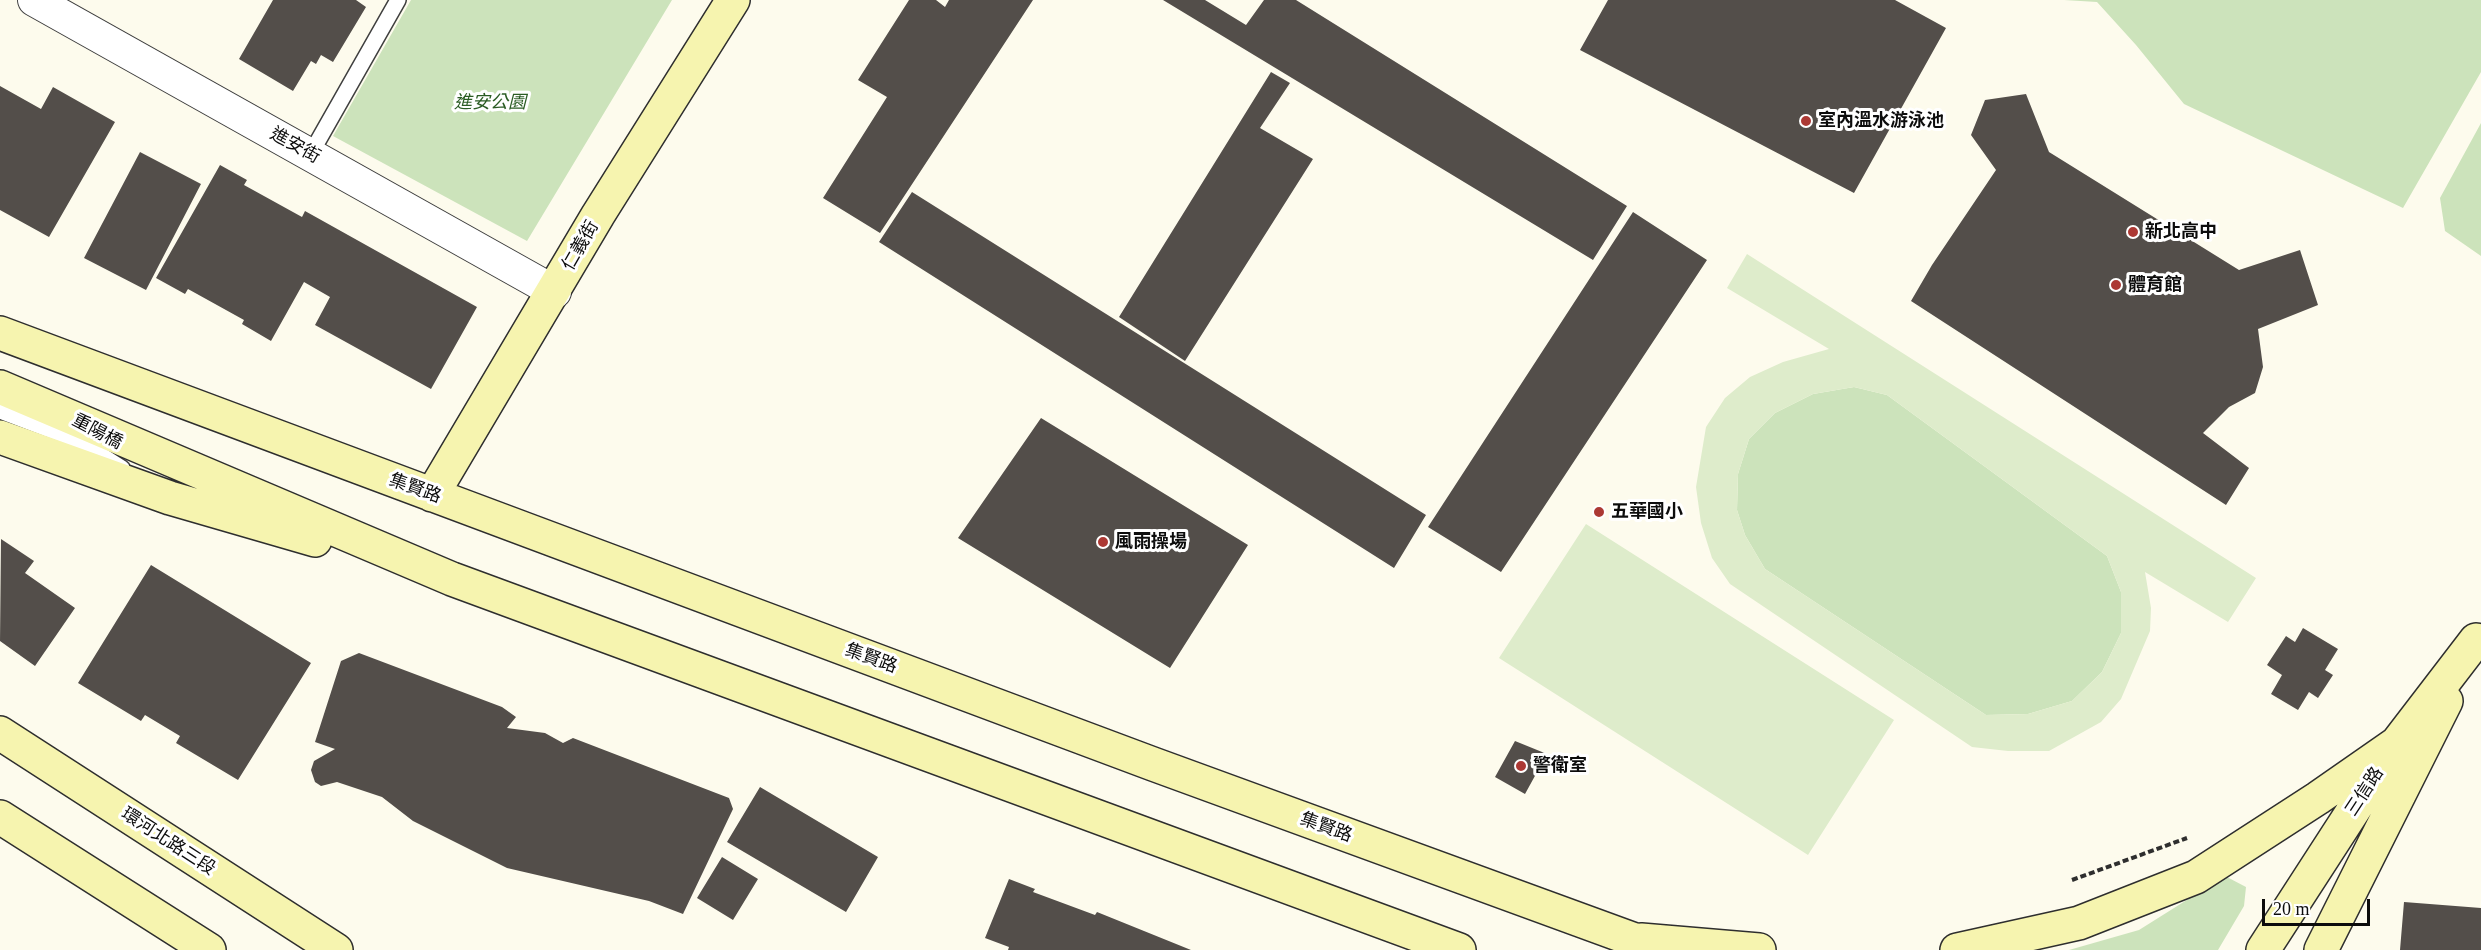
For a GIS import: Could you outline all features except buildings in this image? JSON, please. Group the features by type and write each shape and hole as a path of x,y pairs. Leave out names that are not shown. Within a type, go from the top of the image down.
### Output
{"main road":[{"name":"仁義街","path":"432,495 555,292 598,215 734,0"},
{"name":"集賢路","path":"0,328 80,363"},
{"name":"集賢路","path":"0,333 1153,764 1648,945 1759,950"},
{"path":"0,387 452,579 1459,950"},
{"path":"0,437 170,498 452,579"},
{"name":"三信路","path":"2263,950 2397,743 2479,636"},
{"name":"三信路","path":"2321,950 2479,636"},
{"name":"環河北路三段","path":"0,733 336,950"},
{"path":"1957,950 2079,923 2196,877 2397,743"},
{"path":"0,817 210,950"}],"street":[{"name":"進安街","path":"34,0 555,292"}],"lane":[{"path":"310,155 398,0"},
{"name":"重陽橋","path":"0,411 81,442 170,498"}],"path":[{"path":"2072,880 2188,838"}],"green space":[{"name":"進安公園","path":"411,0 672,0 527,241 333,136"},
{"path":"2064,0 2481,0 2481,72 2403,208 2184,104 2097,2"},
{"path":"2481,123 2481,256 2445,231 2440,198"},
{"path":"1747,254 2256,578 2228,622 2145,572 2151,608 2150,631 2121,699 2101,722 2049,751 2008,751 1972,747 1730,584 1712,558 1701,523 1696,487 1706,427 1725,398 1750,377 1783,362 1829,349 1727,288","holes":["1854,387 1887,395 2107,556 2121,592 2121,633 2102,672 2072,701 2028,714 1986,715 1765,569 1745,535 1737,510 1738,474 1749,439 1775,413 1813,394"]},
{"path":"1854,387 1887,395 2107,556 2121,592 2121,633 2102,672 2072,701 2028,714 1986,715 1765,569 1745,535 1737,510 1738,474 1749,439 1775,413 1813,394"},
{"path":"1586,524 1894,720 1808,855 1499,658"},
{"path":"2225,876 2246,887 2244,906 2218,950 2069,950 2139,930"}],"place":[{"name":"室內溫水游泳池","path":"1806,121"},
{"name":"新北高中","path":"2133,232"},
{"name":"體育館","path":"2116,285"},
{"name":"五華國小","path":"1599,512"},
{"name":"風雨操場","path":"1103,542"},
{"name":"警衛室","path":"1521,766"}]}
